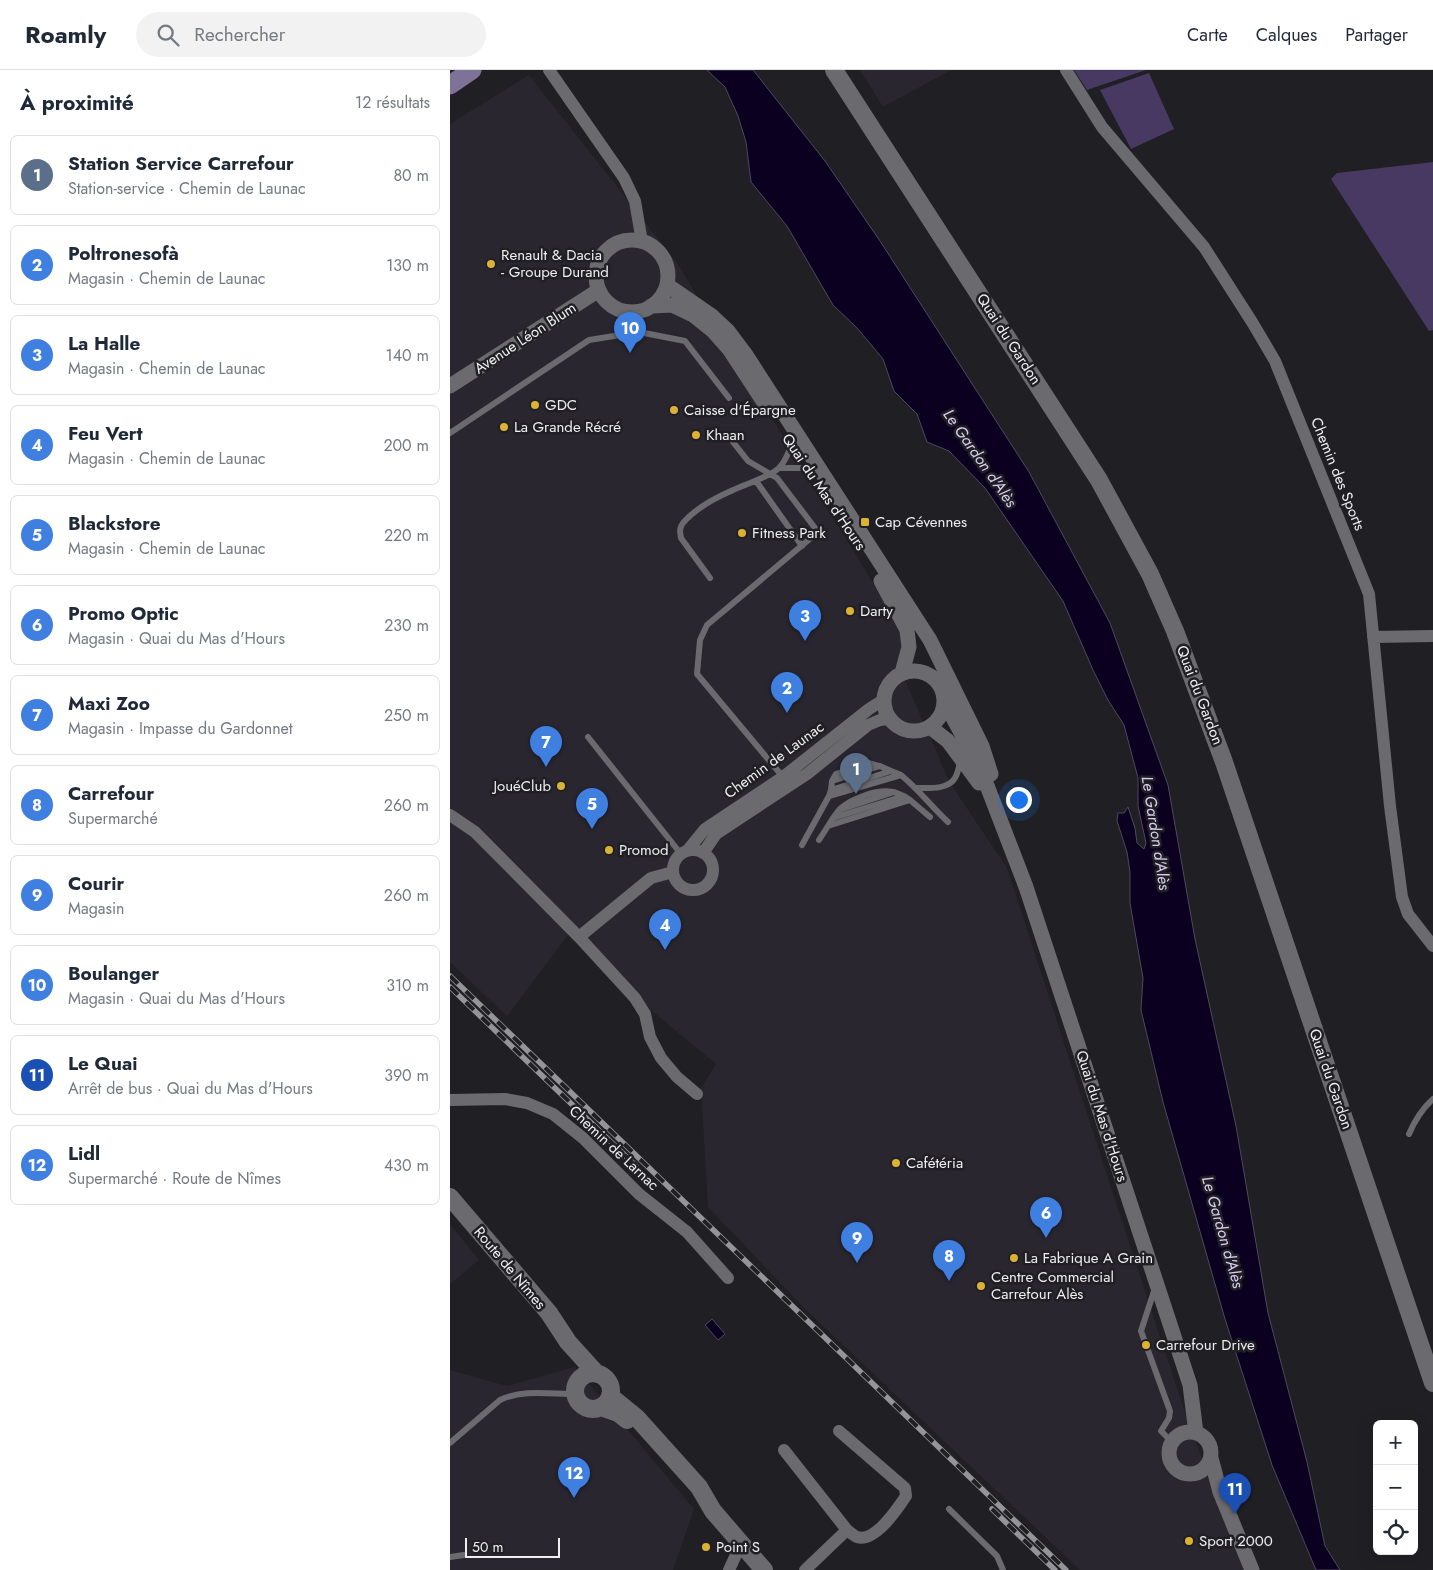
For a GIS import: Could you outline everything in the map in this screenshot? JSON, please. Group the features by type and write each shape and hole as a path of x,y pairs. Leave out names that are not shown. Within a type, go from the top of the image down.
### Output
{"main road":[{"path":"450,85 472,70"},
{"name":"Quai du Gardon","path":"834,70 1099,480 1150,574 1175,631 1215,734 1433,1383"},
{"name":"Route de Nîmes","path":"450,1197 549,1314 568,1342"},
{"name":"Route de Nîmes","path":"450,1214 541,1319 581,1355 590,1375"},
{"path":"590,1375 606,1379 609,1384 606,1401 590,1408 584,1407 575,1394 578,1382 590,1375"},
{"path":"606,1401 637,1418 669,1452 699,1486 712,1511 764,1570"}],"street":[{"path":"549,70 624,178 634,201 642,242"},
{"name":"Chemin des Sports","path":"1066,70 1102,127 1204,248 1275,361 1369,594 1390,806 1402,897 1408,914 1433,946"},
{"path":"631,240 642,242 652,246 660,254 668,274 666,285 658,300 651,306 631,312 620,310 608,302 599,290 596,279 597,268 609,248 619,242 631,240"},
{"name":"Quai du Mas d'Hours","path":"666,285 712,316 728,331 930,640 982,746 995,787 995,804"},
{"name":"Avenue Léon Blum","path":"450,386 599,290"},
{"name":"Quai du Mas d'Hours","path":"651,306 672,305 693,315 713,331 729,349 869,558 907,630 909,647 902,673"},
{"name":"Quai du Mas d'Hours","path":"907,605 938,682"},
{"path":"1373,637 1433,636"},
{"path":"912,670 922,671 938,682 943,691 944,701 940,716 930,727 912,731 895,725 889,719 884,710 883,700 888,684 894,677 912,670"},
{"name":"Chemin de Launac","path":"684,852 705,829 783,778 869,709 883,700"},
{"name":"Quai du Mas d'Hours","path":"944,701 981,770 1026,887 1190,1385 1196,1433"},
{"name":"Chemin de Launac","path":"704,853 716,834 807,774 868,724 889,719"},
{"name":"Quai du Mas d'Hours","path":"930,727 948,741 995,804"},
{"path":"450,815 475,832 579,937 635,998 645,1014 650,1038 661,1058 677,1077 697,1094"},
{"path":"694,850 704,853 712,862 713,874 711,880 703,888 690,890 684,888 675,879 673,865 684,852 694,850"},
{"path":"579,937 652,878 673,872"},
{"name":"Chemin de Larnac","path":"450,1100 506,1099 527,1103 553,1114 583,1138 639,1194 687,1232 728,1278"},
{"path":"784,1450 848,1530 857,1537 865,1537 879,1530 898,1509 906,1496 904,1488 839,1431"},
{"path":"1220,1492 1193,1474 1181,1472 1171,1462 1170,1449 1172,1442 1183,1433 1202,1435 1210,1445 1211,1458 1220,1492 1252,1570"},
{"path":"1193,1474 1204,1469 1211,1458"},
{"path":"805,1570 848,1530"},
{"path":"729,1570 741,1544"}],"lane":[{"path":"450,433 589,340 639,332 685,341 729,398"},
{"path":"733,442 748,460 777,478 818,532 707,625 700,640 697,674 783,778"},
{"path":"710,578 681,538 682,524 730,491 756,481 779,468 792,444"},
{"path":"779,468 808,468"},
{"path":"756,481 802,546"},
{"path":"588,737 684,852"},
{"path":"916,788 933,788 950,783 956,777 961,758"},
{"path":"802,845 830,793 832,781 880,766 901,775 948,822"},
{"path":"830,793 891,771"},
{"path":"830,793 901,775"},
{"path":"819,840 839,810 894,792 910,800 930,817"},
{"path":"833,818 904,796"},
{"path":"828,826 910,800"},
{"path":"1409,1134 1415,1120 1424,1107 1433,1099"},
{"path":"1156,1282 1141,1330 1170,1411 1169,1418 1161,1431 1172,1442"},
{"path":"450,1443 500,1400 508,1396 518,1393 575,1394"},
{"path":"949,1509 997,1556 1003,1570"},
{"path":"450,1557 464,1555"}],"shaded area":[{"path":"860,70 951,70 883,107"},
{"path":"1074,70 1146,70 1087,90"},
{"path":"1149,73 1174,129 1131,149 1100,90"},
{"path":"529,75 677,263 903,632 902,673 950,783 1007,868 1185,1412 1244,1570 1080,1570 803,1307 708,1207 701,1088 716,1064 651,1010 574,927 507,1016 450,962 450,124"},
{"path":"1433,162 1433,330 1429,331 1331,179 1337,173"},
{"path":"450,1224 479,1260 450,1284"},
{"path":"575,1367 694,1509 673,1570 450,1570 450,1370 507,1386"}],"water":[{"name":"Le Gardon d'Alès","path":"707,70 753,70 825,161 880,241 1029,472 1110,623 1168,785 1195,939 1236,1126 1268,1313 1307,1462 1325,1546 1340,1570 1316,1570 1272,1465 1225,1319 1163,1102 1141,1010 1143,978 1130,903 1130,872 1127,852 1117,821 1118,813 1124,813 1128,807 1135,828 1137,843 1144,849 1146,843 1138,806 1138,778 1124,725 1108,700 1093,670 1063,601 985,488 949,451 927,442 917,414 894,391 883,359 857,328 833,305 787,226 751,182 746,142 738,116 725,87"},
{"path":"712,1319 725,1334 718,1340 705,1325"}],"railway":[{"path":"450,976 1066,1570"},
{"path":"450,987 636,1166"},
{"path":"992,1509 1055,1570"}],"place":[{"name":"Renault & Dacia - Groupe Durand","path":"491,264"},
{"name":"Boulanger","path":"630,353"},
{"name":"GDC","path":"535,405"},
{"name":"Caisse d'Épargne","path":"674,410"},
{"name":"La Grande Récré","path":"504,427"},
{"name":"Khaan","path":"696,435"},
{"name":"Cap Cévennes","path":"865,522"},
{"name":"Fitness Park","path":"742,533"},
{"name":"Darty","path":"850,611"},
{"name":"La Halle","path":"805,641"},
{"name":"Poltronesofà","path":"787,713"},
{"name":"Maxi Zoo","path":"546,767"},
{"name":"JouéClub","path":"561,786"},
{"name":"Station Service Carrefour","path":"856,794"},
{"name":"Blackstore","path":"592,829"},
{"name":"Promod","path":"609,850"},
{"name":"Feu Vert","path":"665,950"},
{"name":"Cafétéria","path":"896,1163"},
{"name":"Promo Optic","path":"1046,1238"},
{"name":"La Fabrique A Grain","path":"1014,1258"},
{"name":"Courir","path":"857,1263"},
{"name":"Carrefour","path":"949,1281"},
{"name":"Centre Commercial Carrefour Alès","path":"981,1286"},
{"name":"Carrefour Drive","path":"1146,1345"},
{"name":"Lidl","path":"574,1498"},
{"name":"Le Quai","path":"1235,1514"},
{"name":"Sport 2000","path":"1189,1541"},
{"name":"Point S","path":"706,1547"}]}
